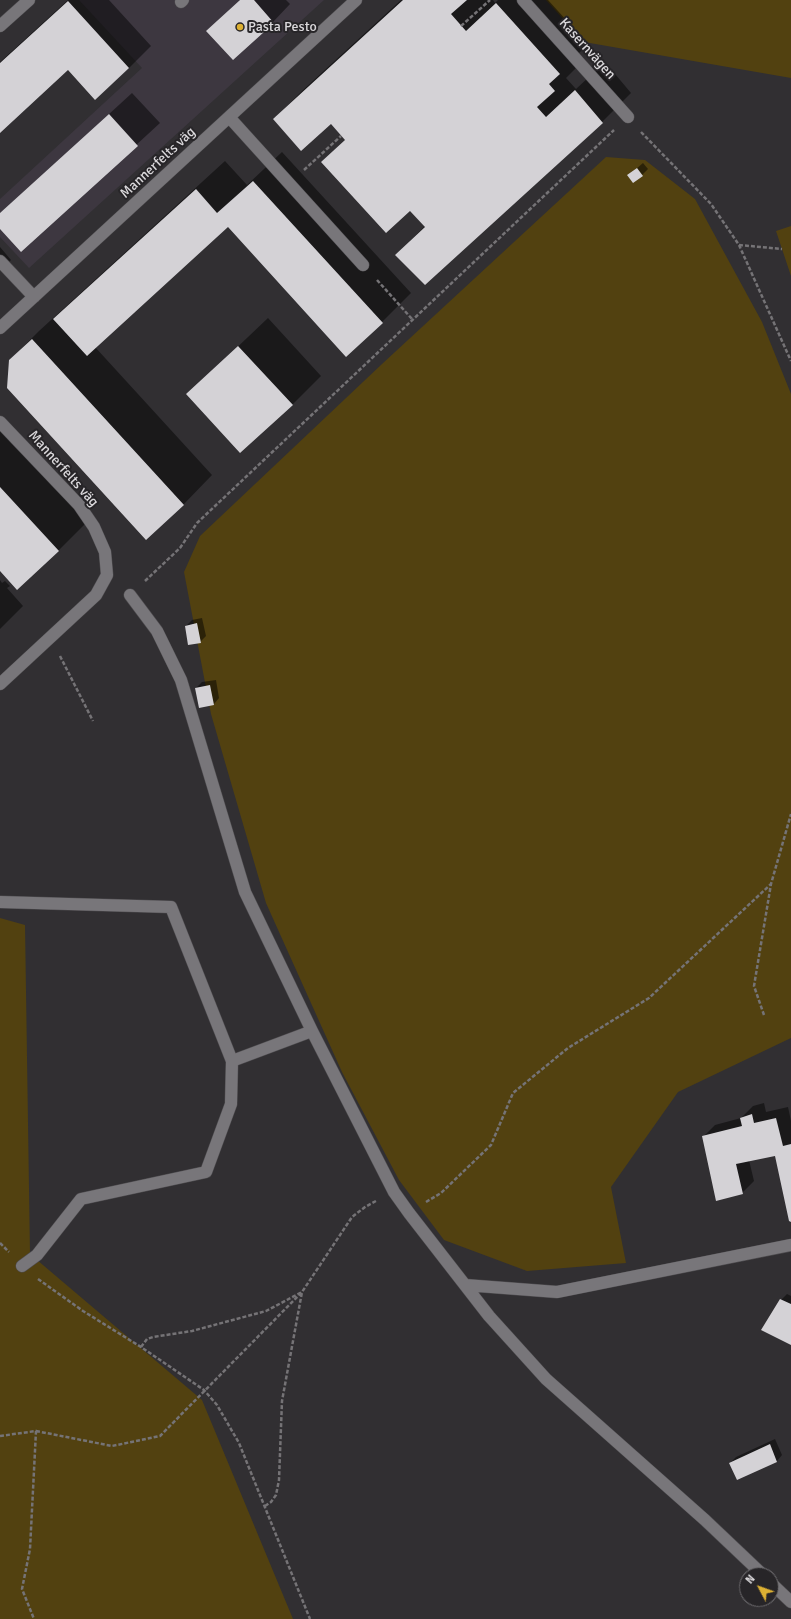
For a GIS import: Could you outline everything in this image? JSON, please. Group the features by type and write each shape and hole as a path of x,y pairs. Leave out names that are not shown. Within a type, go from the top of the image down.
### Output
{"street":[{"path":"0,26 29,0"},
{"name":"Mannerfelts väg","path":"0,328 356,0"},
{"name":"Kasernvägen","path":"524,0 628,117"},
{"path":"229,117 363,265"},
{"path":"0,261 34,297"},
{"name":"Mannerfelts väg","path":"0,422 79,505 94,527 105,552 107,575 96,595 0,684"},
{"path":"130,595 158,631 181,680 244,892 312,1031 394,1192 489,1316 546,1379 706,1520 754,1567"},
{"path":"0,902 171,907 232,1061 231,1104 206,1172 80,1199 37,1255 22,1266"},
{"path":"232,1061 312,1031"},
{"path":"465,1285 557,1292 791,1245"},
{"path":"779,1591 791,1602"}],"path":[{"path":"461,26 490,0"},
{"path":"130,595 180,548 197,523 628,117 711,204 739,246 791,362"},
{"path":"320,156 341,136"},
{"path":"739,246 782,249"},
{"path":"363,265 412,319"},
{"path":"51,638 93,721"},
{"path":"764,1014 754,986 771,884 791,814"},
{"path":"409,1213 441,1193 491,1145 513,1093 568,1048 648,998 771,884"},
{"path":"0,1436 36,1431 112,1446 160,1436 302,1292 352,1218 365,1207 394,1192"},
{"path":"0,1243 22,1266 71,1303 204,1390 217,1405 239,1444 310,1619"},
{"path":"140,1347 147,1339 153,1337 192,1331 266,1311 302,1292"},
{"path":"265,1506 271,1502 276,1495 279,1480 282,1401 302,1292"},
{"path":"34,1619 22,1590 30,1548 36,1431"}],"shaded area":[{"path":"79,0 324,0 29,268 0,237 0,199 142,68"},
{"path":"546,0 791,0 791,78 584,42"},
{"path":"606,157 645,160 695,199 762,322 791,394 791,1038 678,1092 611,1187 626,1263 527,1271 444,1240 399,1180 342,1072 266,903 211,714 184,572 200,536 382,364"},
{"path":"791,226 791,276 776,231"},
{"path":"0,918 25,925 30,1254 202,1400 293,1619 0,1619"}],"building":[{"name":"Pasta Pesto","path":"240,0 254,0 274,23 233,60 206,31"},
{"path":"403,0 467,0 451,14 466,31 496,3 560,74 549,84 555,91 537,107 546,117 575,90 603,123 425,285 395,255 425,227 410,211 386,233 321,162 345,140 331,124 301,151 273,119"},
{"path":"68,1 129,68 95,100 68,70 0,133 0,63"},
{"path":"109,114 138,146 21,252 0,229 0,213"},
{"path":"637,168 643,176 633,183 627,175"},
{"path":"253,181 383,323 346,357 228,227 87,356 53,319 196,189 217,213"},
{"path":"32,339 184,505 146,540 7,388 9,360"},
{"path":"238,346 293,405 240,453 186,394"},
{"path":"0,487 59,551 17,590 0,571"},
{"path":"197,623 201,643 188,645 185,626"},
{"path":"210,685 214,705 199,708 195,688"},
{"path":"752,1114 754,1123 776,1118 783,1146 791,1144 791,1222 789,1221 775,1156 736,1164 743,1194 716,1201 702,1136 742,1126 740,1118"},
{"path":"780,1299 791,1304 791,1345 761,1330"},
{"path":"770,1444 777,1462 737,1480 729,1463"}],"place":[{"name":"Pasta Pesto","path":"240,27"}]}
